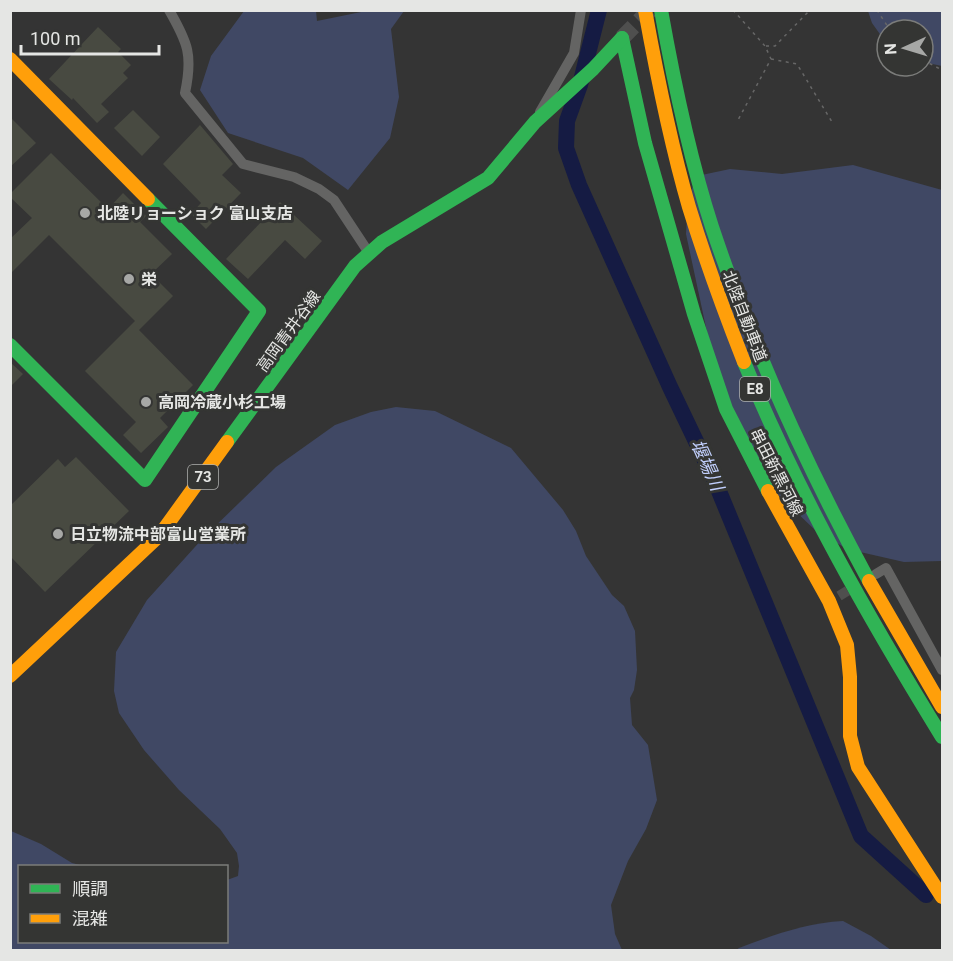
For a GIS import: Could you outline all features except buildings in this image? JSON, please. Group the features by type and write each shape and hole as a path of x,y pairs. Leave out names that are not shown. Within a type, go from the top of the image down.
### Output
{"main road":[{"name":"北陸自動車道","path":"645,10 667,123 697,232 758,396 834,553 942,737"},
{"name":"北陸自動車道","path":"661,10 682,115 712,224 771,386 849,546 942,707"},
{"name":"高岡青井谷線","path":"10,676 159,536 347,276 369,253 382,242 488,178 535,122 593,69 622,38"},
{"name":"串田新黒河線","path":"622,38 645,142 694,314 726,409 780,515 834,598 847,645 850,677 850,736 858,767 942,897"},
{"path":"10,59 259,311 145,480 10,345"}],"street":[{"path":"169,10 186,41 190,67 185,93 243,164 294,177 319,189 334,200 369,253"},
{"path":"535,122 574,53 581,10"},
{"path":"876,574 886,568 942,670"}],"path":[{"path":"733,10 765,46 771,59"},
{"path":"765,46 775,46 810,10"},
{"path":"738,120 771,59"},
{"path":"771,59 797,64 832,122"}],"shaded area":[{"path":"244,11 316,11 317,21 366,11 404,11 391,29 399,97 390,138 348,190 303,158 228,133 200,90 211,56"},
{"path":"868,11 942,11 942,66 935,65 935,18 875,18 875,27"},
{"path":"853,165 942,190 942,561 904,562 847,549 815,530 769,486 719,388 686,234 688,199 697,176 730,169 782,174"},
{"path":"396,407 435,411 511,448 563,510 576,531 586,556 612,595 624,606 635,631 637,670 634,690 630,698 632,725 648,745 657,800 646,829 628,861 611,905 615,934 622,950 11,950 11,831 80,865 18,865 18,943 228,943 228,880 238,876 237,853 220,829 179,790 144,750 119,713 114,691 116,652 147,600 204,537 276,467 335,425 371,412"},
{"path":"843,921 891,950 736,950 790,930"}],"waterway":[{"name":"堰場川","path":"599,10 580,85 567,121 566,148 579,185 714,479 861,836 926,895"}],"tunnel":[{"path":"622,38 650,10"},
{"path":"839,596 857,585"}],"traffic: fast":[{"path":"661,10 689,146 728,273 763,363 803,451 869,581"},
{"path":"622,38 645,143 694,314 726,409 768,491"},
{"path":"227,442 355,266 382,242 488,178 535,122 593,69 622,38"},
{"path":"10,345 145,480 259,311 148,199"},
{"path":"744,362 811,507 887,646 942,737"}],"traffic: slow":[{"path":"645,10 664,109 689,207 744,362"},
{"path":"10,59 148,199"},
{"path":"10,676 159,536 227,442"},
{"path":"768,491 829,601 847,645 850,677 850,736 858,767 942,897"},
{"path":"869,581 942,707"}],"place":[{"name":"北陸リョーショク 富山支店","path":"85,213"},
{"name":"栄","path":"129,279"},
{"name":"高岡冷蔵小杉工場","path":"146,402"},
{"name":"日立物流中部富山営業所","path":"58,534"}]}
